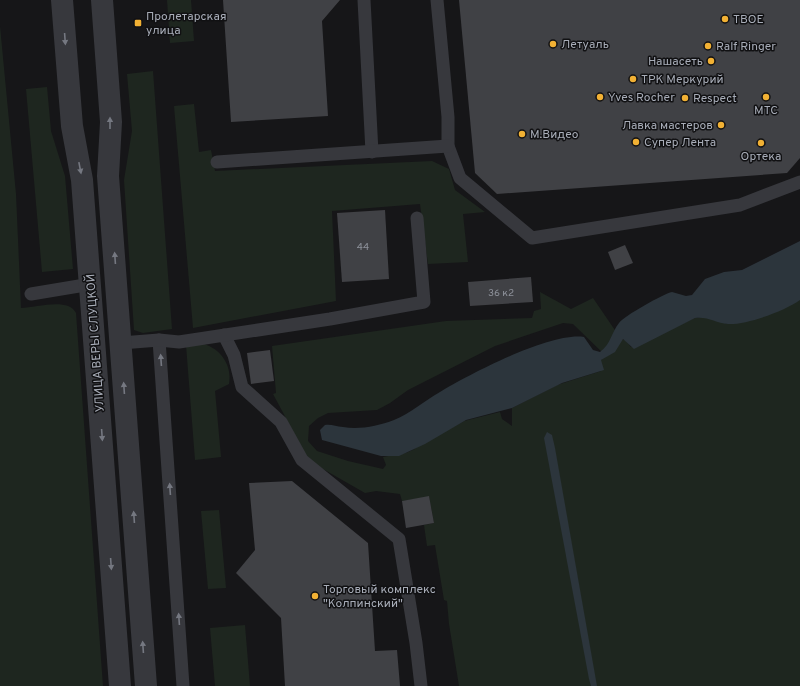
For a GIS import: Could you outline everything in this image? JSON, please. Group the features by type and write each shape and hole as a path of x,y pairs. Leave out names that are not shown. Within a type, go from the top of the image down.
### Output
{"street":[{"name":"УЛИЦА ВЕРЫ СЛУЦКОЙ","path":"62,0 72,126 82,180 91,284 120,686"},
{"path":"102,0 111,122 108,176 146,686"}],"lane":[{"path":"364,0 372,152"},
{"path":"438,0 448,117 448,146 460,178 532,238 740,205 800,182"},
{"path":"217,162 448,146"},
{"path":"121,343 159,340 179,342 424,302 417,218"},
{"path":"31,294 91,284"},
{"path":"224,335 234,355 242,387 281,422 302,460 399,539 416,643 421,686"},
{"path":"159,340 183,686"}],"shaded area":[{"path":"167,0 191,0 194,41 170,43"},
{"path":"0,26 16,194 21,308 59,304 72,308 76,313 103,686 0,686"},
{"path":"153,71 172,329 143,333 134,330 124,180 132,131 127,74"},
{"path":"47,87 51,131 65,176 73,269 42,272 26,89"},
{"path":"194,104 199,152 211,150 215,171 432,161 449,169 455,190 485,212 463,214 468,262 428,264 420,204 332,211 336,301 193,328 174,106"},
{"path":"800,241 800,300 785,309 755,320 736,324 728,324 704,318 695,318 634,349 623,339 615,352 601,360 604,370 562,383 512,408 466,420 425,444 399,456 381,456 322,440 320,430 325,425 362,428 375,426 394,420 453,384 490,365 531,347 569,337 584,337 593,350 600,352 609,342 616,327 622,320 653,301 672,292 686,296 692,295 705,279 724,272 742,270"},
{"path":"800,287 800,686 459,686 449,624 447,601 444,600 435,545 427,546 424,525 434,523 429,497 402,501 400,494 376,491 365,493 309,461 273,394 276,393 272,346 446,321 532,318 534,311 541,309 540,292 571,309 593,298 621,339 625,340 631,347 695,318 704,317 728,324 751,320 777,311","holes":["563,323 573,324 606,356 601,360 601,371 557,385 512,408 512,426 502,419 500,412 464,421 421,444 417,448 403,454 383,457 386,465 383,469 348,461 317,451 308,441 309,426 318,418 328,413 377,410 408,390 495,346"]},
{"path":"198,343 212,347 218,352 229,369 230,377 229,384 215,391 221,457 195,460 186,345"},
{"path":"547,432 552,435 555,448 597,686 591,686 589,679 544,438"},
{"path":"219,510 226,588 208,589 201,511"},
{"path":"245,625 250,686 215,686 210,628"}],"building":[{"path":"223,0 340,0 322,21 328,116 231,122"},
{"name":"ТРК Меркурий","path":"459,0 800,0 800,158 787,173 497,194 475,173"},
{"path":"385,210 389,279 342,282 337,213"},
{"path":"625,245 633,263 615,270 608,252"},
{"path":"531,277 533,302 470,306 468,282"},
{"path":"270,350 274,381 251,384 247,353"},
{"name":"Торговый комплекс \"Колпинский\"","path":"292,481 368,543 375,651 397,650 400,686 285,686 281,618 236,573 255,550 249,483"},
{"path":"429,496 434,523 406,528 402,501"}],"place":[{"name":"ТВОЕ","path":"725,19"},
{"name":"Пролетарская улица","path":"138,23"},
{"name":"Летуаль","path":"553,44"},
{"name":"Ralf Ringer","path":"708,46"},
{"name":"Нашасеть","path":"711,61"},
{"name":"ТРК Меркурий","path":"633,79"},
{"name":"Yves Rocher","path":"600,97"},
{"name":"МТС","path":"766,97"},
{"name":"Respect","path":"685,98"},
{"name":"Лавка мастеров","path":"721,125"},
{"name":"М.Видео","path":"522,134"},
{"name":"Супер Лента","path":"636,142"},
{"name":"Ортека","path":"761,143"},
{"name":"Торговый комплекс \"Колпинский\"","path":"315,596"}]}
